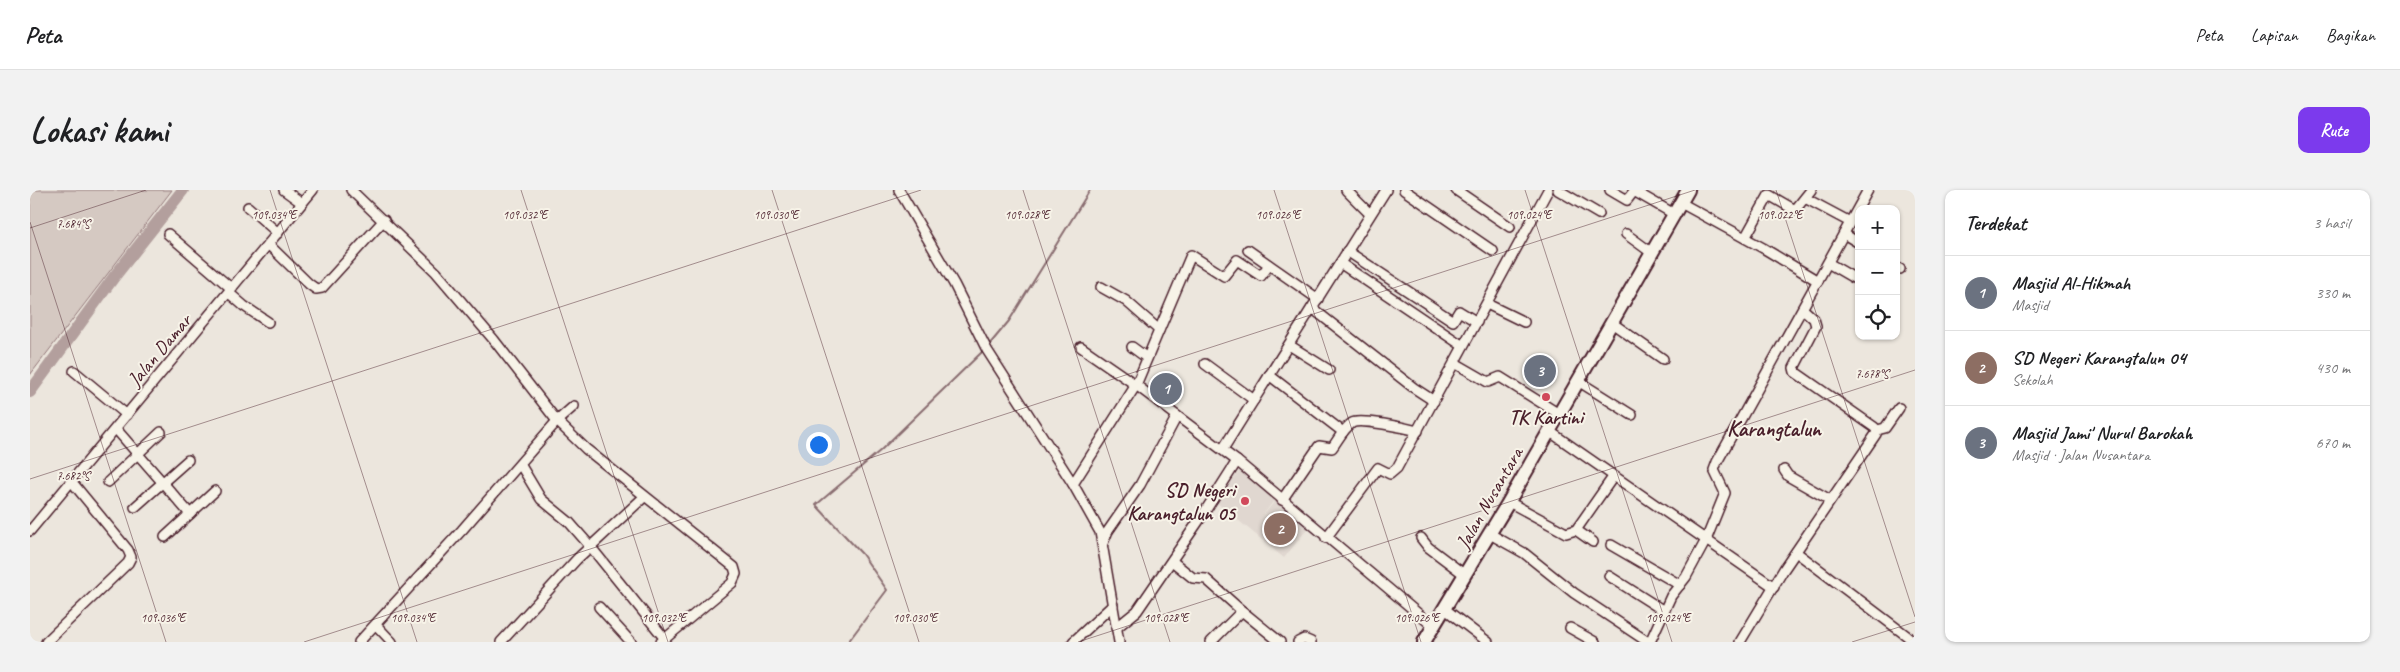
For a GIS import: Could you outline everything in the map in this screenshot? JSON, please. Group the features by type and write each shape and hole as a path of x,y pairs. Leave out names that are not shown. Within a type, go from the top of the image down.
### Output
{"highway":[{"name":"Jalan Nusantara","path":"1424,642 1509,502 1688,190"}],"street":[{"path":"284,190 302,204"},
{"name":"Jalan Damar","path":"30,531 313,190"},
{"path":"352,190 442,279 494,340 557,421 586,449 644,497 734,566 736,574 732,582 668,639 569,522 541,499 520,464"},
{"path":"899,190 954,284 985,347 1073,484 1100,532 1119,642"},
{"path":"1346,190 1370,214"},
{"path":"1223,450 1386,190"},
{"path":"1404,190 1493,251"},
{"path":"1456,190 1510,227"},
{"path":"1326,538 1378,468 1389,474 1394,472 1548,190"},
{"path":"1558,190 1599,214"},
{"path":"1610,190 1627,200 1634,191 1745,238 1818,281"},
{"path":"1490,534 1524,553 1574,593 1649,642 1671,596 1680,585 1706,540 1725,493 1714,468 1868,190"},
{"path":"1745,238 1769,195 1795,210 1808,194 1850,222"},
{"path":"248,208 278,233"},
{"path":"269,245 309,284 316,289 322,288 384,220"},
{"path":"168,234 231,291 244,306 268,322"},
{"path":"1626,234 1652,253"},
{"path":"1844,234 1855,241"},
{"path":"1248,250 1318,299"},
{"path":"1347,251 1452,321 1459,311 1477,322"},
{"path":"1073,484 1136,385 1191,255 1224,276 1236,260 1261,276 1269,265"},
{"path":"1340,263 1463,346"},
{"path":"1828,263 1855,279"},
{"path":"1101,287 1126,301 1159,330"},
{"path":"1487,304 1524,322"},
{"path":"1312,308 1414,388 1434,400"},
{"path":"1803,309 1814,319 1816,326 1794,368 1795,372 1836,398 1877,430"},
{"path":"1612,323 1663,359"},
{"path":"1289,344 1329,370"},
{"path":"1081,347 1136,385 1237,461 1326,538 1434,627"},
{"path":"1132,347 1147,358"},
{"path":"1455,363 1489,382 1500,377 1559,414"},
{"path":"1205,364 1254,400"},
{"path":"74,371 127,416"},
{"path":"1269,375 1343,432"},
{"path":"1578,381 1632,415"},
{"path":"359,642 557,421 574,406"},
{"path":"1877,430 1885,428 1899,408"},
{"path":"1103,543 1108,531 1140,485 1177,416"},
{"path":"1282,500 1319,446 1332,448 1351,424 1359,421 1418,431"},
{"path":"116,429 190,514"},
{"path":"1740,642 1830,500 1872,443 1877,430"},
{"path":"1549,431 1774,587"},
{"path":"108,482 161,432"},
{"path":"135,507 188,460"},
{"path":"1116,628 1137,611 1237,461"},
{"path":"1784,470 1788,476 1830,500"},
{"path":"1509,502 1566,533 1576,530 1613,477"},
{"path":"46,642 131,557 128,550 72,482"},
{"path":"165,537 215,491"},
{"path":"502,642 532,606 590,546 644,497"},
{"path":"1576,530 1593,542"},
{"path":"1421,538 1428,547 1465,575"},
{"path":"1611,545 1680,585"},
{"path":"1796,552 1915,642"},
{"path":"1172,561 1193,578 1206,579 1280,642"},
{"path":"1610,576 1664,611"},
{"path":"1073,642 1113,605"},
{"path":"599,608 631,642"},
{"path":"1445,609 1488,642"},
{"path":"1210,642 1242,611"},
{"path":"376,625 392,642"},
{"path":"1570,628 1595,642"},
{"path":"1298,642 1304,639 1311,642"}],"shaded area":[{"path":"30,190 172,190 30,375"},
{"path":"1240,470 1275,499 1260,519 1276,500 1309,527 1284,558 1216,502"}],"waterway":[{"path":"30,392 114,277 183,190"},
{"path":"989,345 1009,321 1090,190"},
{"path":"848,642 887,590 862,554 816,505 881,450 984,350"}],"place":[{"name":"Masjid Jami' Nurul Barokah","path":"1540,371"},
{"name":"Masjid Al-Hikmah","path":"1166,389"},
{"name":"TK Kartini","path":"1546,397"},
{"name":"SD Negeri Karangtalun 05","path":"1245,501"},
{"name":"SD Negeri Karangtalun 04","path":"1280,529"}],"district":[{"name":"Karangtalun","path":"1774,428"}]}
